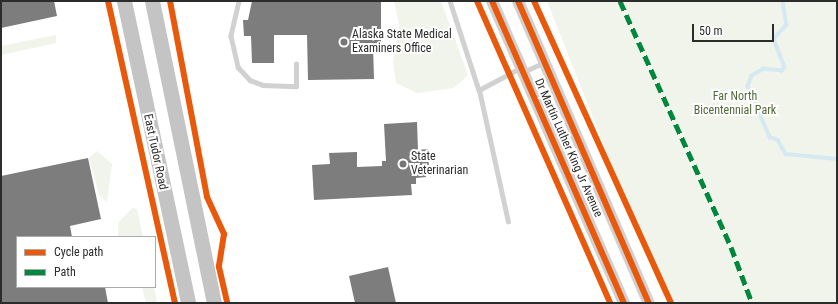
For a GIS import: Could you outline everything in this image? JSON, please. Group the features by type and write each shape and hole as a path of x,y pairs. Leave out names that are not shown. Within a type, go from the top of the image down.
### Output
{"main road":[{"name":"East Tudor Road","path":"124,1 188,303"},
{"path":"152,1 214,303"}],"street":[{"name":"Dr Martin Luther King Jr Avenue","path":"492,1 624,303"},
{"name":"Dr Martin Luther King Jr Avenue","path":"518,1 649,303"}],"lane":[{"path":"239,1 231,36 238,67 250,80 263,85 296,86 296,64"},
{"path":"450,1 479,90 508,222"},
{"path":"479,90 522,69 545,62"}],"green space":[{"path":"394,1 441,1 468,75 454,88 417,93 396,83 393,61 399,24"},
{"name":"Far North Bicentennial Park","path":"547,1 837,1 837,303 676,303 663,295"},
{"path":"56,35 56,43 1,55 1,46"},
{"path":"97,151 112,164 107,202 99,195 89,158"},
{"path":"132,208 137,209 143,236 118,236 118,223"},
{"path":"142,288 154,288 157,303 146,303"}],"building":[{"path":"1,1 54,1 57,16 1,28"},
{"name":"Alaska State Medical Examiners Office","path":"252,1 381,1 381,45 373,45 374,79 308,80 307,35 274,35 274,63 252,63 251,36 244,36 243,20 248,20"},
{"path":"417,122 418,150 428,149 429,168 425,168 426,177 416,178 416,184 411,184 412,195 314,200 312,165 330,164 329,153 357,152 357,167 382,166 382,161 386,161 384,124"},
{"path":"88,158 101,219 70,226 72,236 16,236 16,288 105,288 108,303 1,303 1,176"},
{"path":"388,267 396,303 355,303 349,276"}],"waterway":[{"path":"783,1 787,25 774,39 785,67 782,71 764,69 752,76 748,86 770,137 778,140 786,154 837,159"}],"marked path":[{"path":"620,1 731,247 752,303"}],"cycle path":[{"path":"108,1 175,303"},
{"path":"170,1 207,197 224,234 219,267 227,303"},
{"path":"477,1 610,303"},
{"path":"492,1 624,303"},
{"path":"518,1 649,303"},
{"path":"534,1 671,303"}],"place":[{"name":"Alaska State Medical Examiners Office","path":"344,42"},
{"name":"State Veterinarian","path":"403,164"}]}
